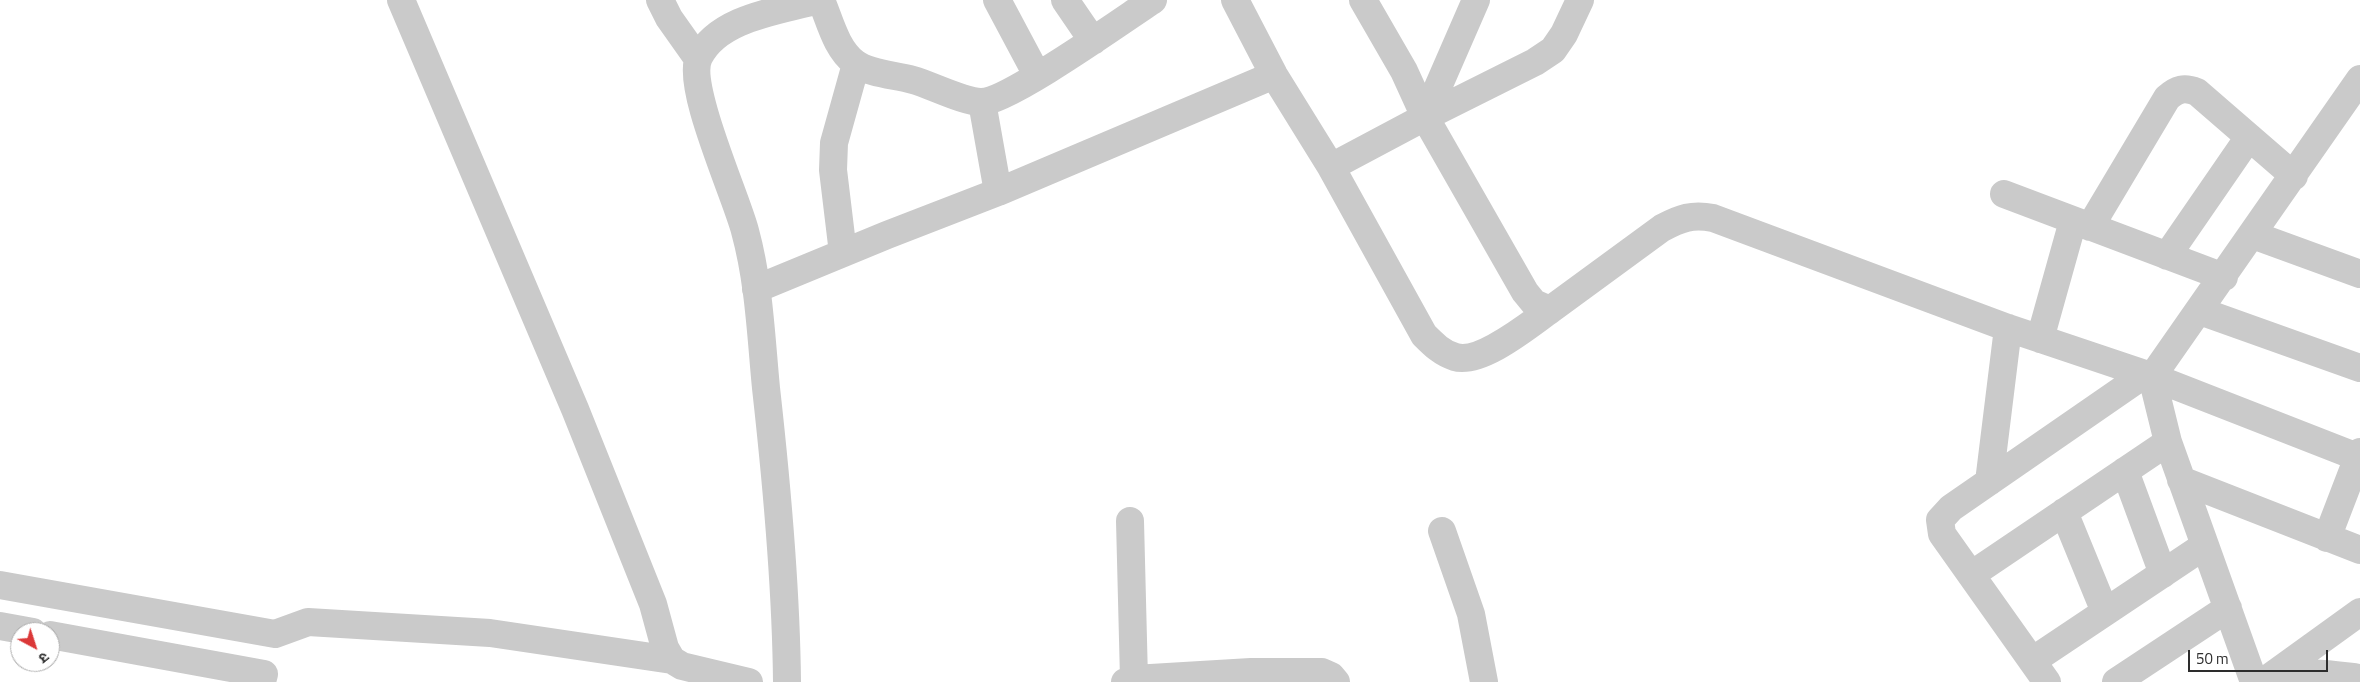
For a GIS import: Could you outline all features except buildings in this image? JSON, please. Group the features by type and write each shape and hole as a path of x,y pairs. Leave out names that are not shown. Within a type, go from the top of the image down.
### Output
{"street":[{"path":"401,0 575,409 653,604 664,648 672,660"},
{"path":"660,0 669,18 698,59"},
{"path":"787,682 782,541 756,288 746,232 701,106 696,82 698,59 708,44 724,31 746,20 820,0 838,42 856,64 934,85 964,99 982,102 1007,93 1037,75 1093,41 1152,0"},
{"path":"997,0 1037,75"},
{"path":"1065,0 1093,41"},
{"path":"1235,0 1274,75 1331,167 1424,335 1439,350 1458,358 1482,354 1508,340 1662,228 1680,218 1695,215 1713,218 2008,328 2148,375 2359,455 2327,538"},
{"path":"1363,0 1404,72 1425,117 1524,292 1534,303 1550,310"},
{"path":"1425,117 1476,0"},
{"path":"1331,167 1535,62 1553,50 1564,34 1580,0"},
{"path":"843,252 833,170 834,143 856,64"},
{"path":"756,288 998,192 1274,75"},
{"path":"2040,339 2082,224 2167,98 2176,91 2186,88 2197,92 2288,171"},
{"path":"2204,546 2106,612 2040,671 1942,534 1940,520 1951,508 2148,375 2200,311 2217,275 2253,235 2288,171 2356,92"},
{"path":"982,102 998,192"},
{"path":"2167,256 2249,137"},
{"path":"2004,194 2217,275"},
{"path":"2253,235 2360,274"},
{"path":"2200,311 2360,368"},
{"path":"1989,482 2008,328"},
{"path":"2148,375 2181,480 2254,682"},
{"path":"1971,575 2168,442"},
{"path":"2125,471 2163,574"},
{"path":"2181,480 2360,550"},
{"path":"2064,512 2106,612"},
{"path":"1130,521 1129,680 1251,672 1322,672 1336,682"},
{"path":"1442,531 1471,614 1484,682"},
{"path":"0,585 275,634 308,622 480,632 672,660 682,666 749,682"},
{"path":"2116,682 2228,608"},
{"path":"2263,682 2360,612"},
{"path":"60,637 264,674 262,682"},
{"path":"2269,682 2293,673 2318,672 2360,678"}]}
